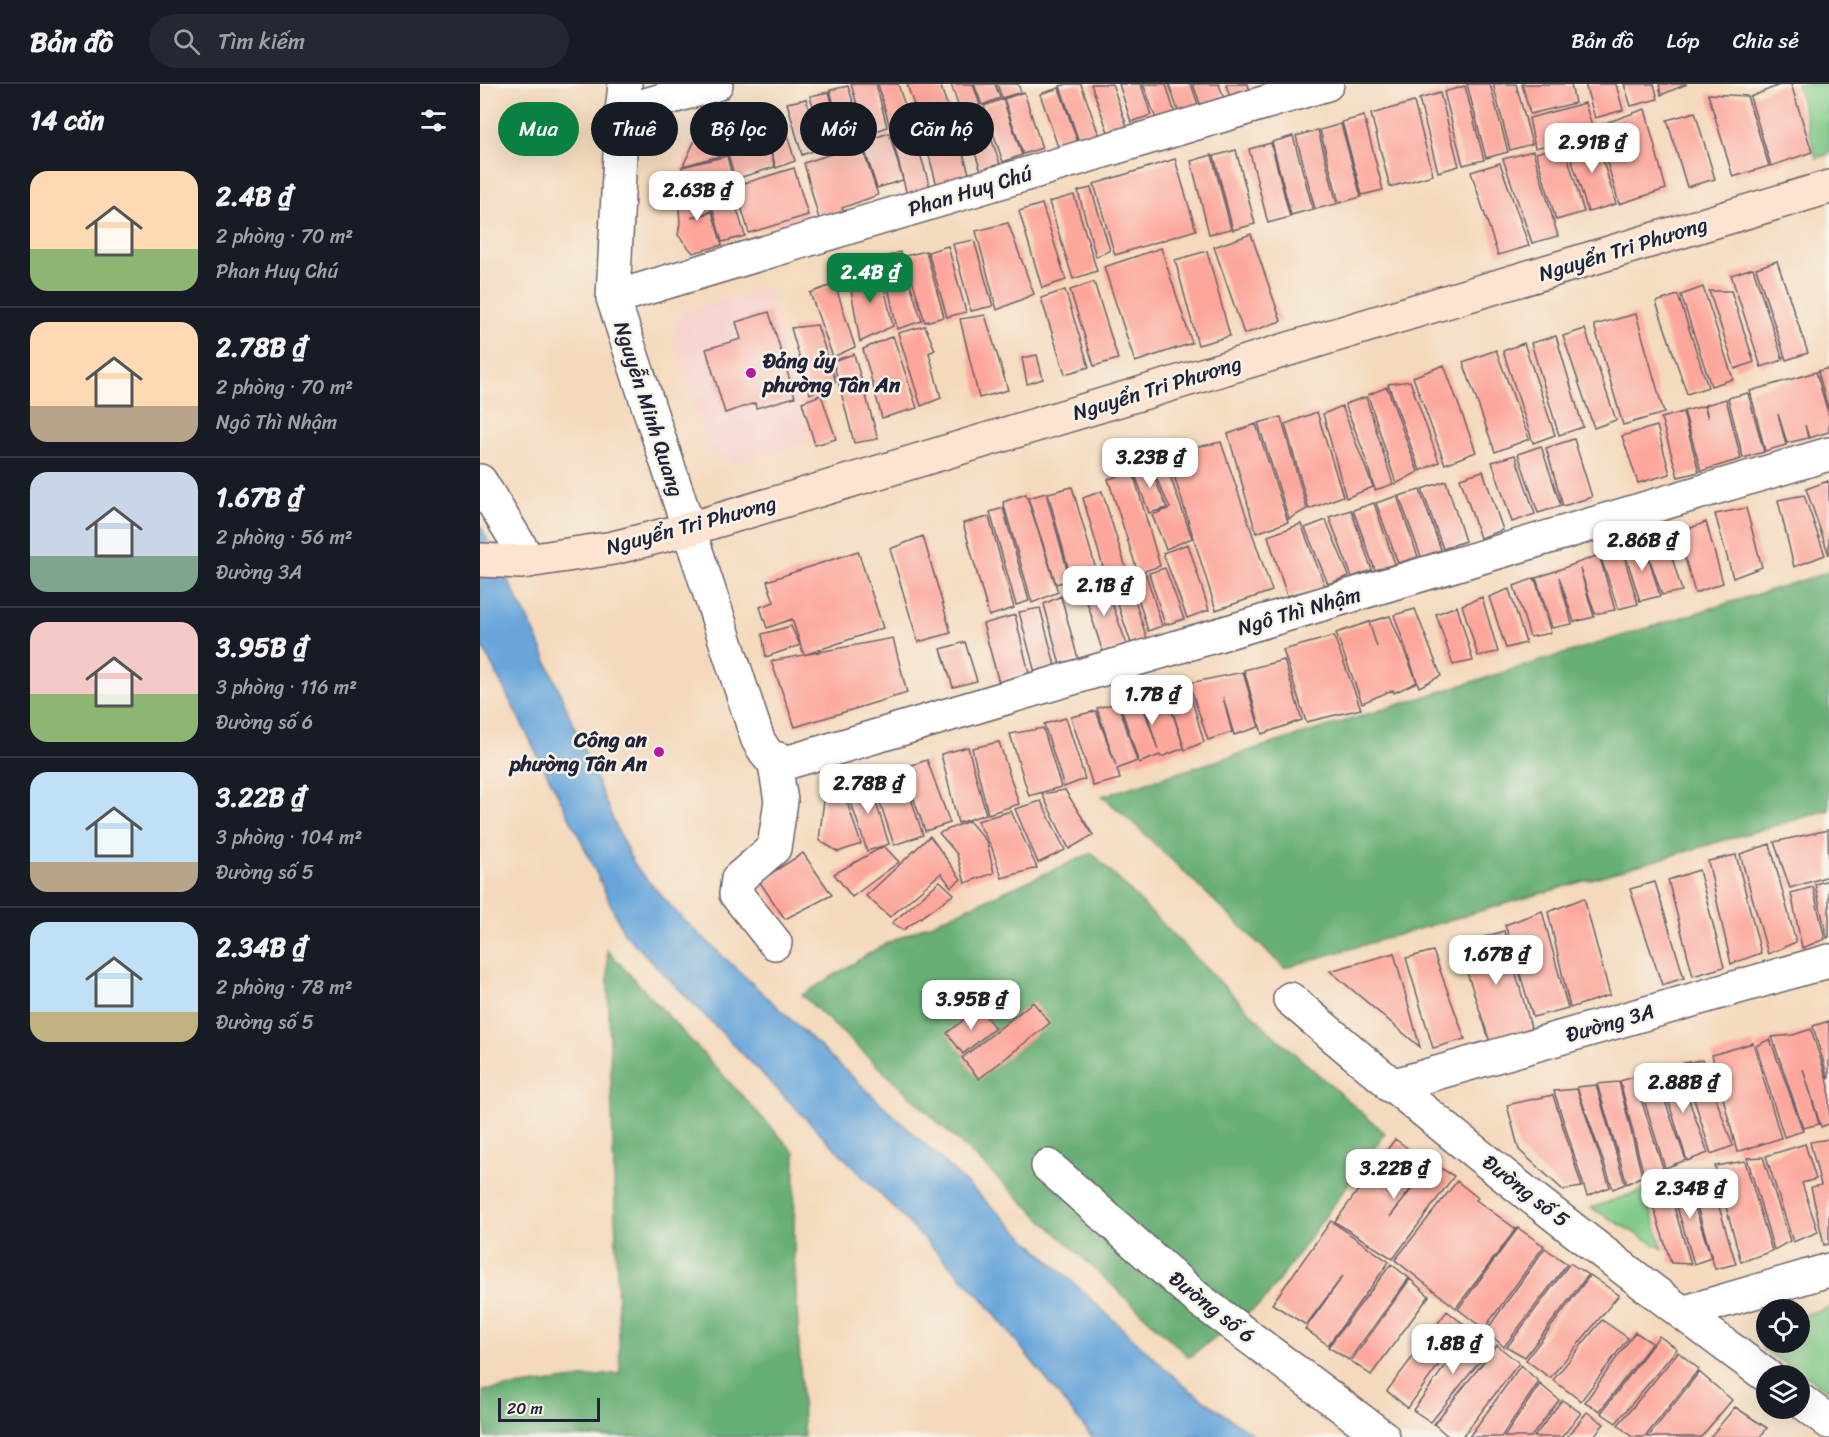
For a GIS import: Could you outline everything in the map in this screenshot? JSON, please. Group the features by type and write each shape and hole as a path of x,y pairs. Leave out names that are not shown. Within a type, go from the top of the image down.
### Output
{"street":[{"path":"624,98 716,84"},
{"name":"Phan Huy Chú","path":"613,298 1327,84"},
{"name":"Nguyễn Minh Quang","path":"624,98 613,298 758,740 771,757 781,801 774,848 738,879 736,894 775,942"},
{"name":"Nguyển Tri Phương","path":"480,560 525,562 613,548 689,529 1829,187"},
{"name":"Ngô Thì Nhậm","path":"771,757 789,762 1829,454"},
{"path":"480,481 525,562"},
{"name":"Đường 3A","path":"1391,1086 1829,961"},
{"name":"Đường số 5","path":"1290,999 1391,1086 1682,1313 1756,1368"},
{"name":"Đường số 6","path":"1048,1166 1197,1298 1383,1437"},
{"path":"1682,1313 1829,1270"},
{"path":"1810,1408 1829,1422"}],"shaded area":[{"path":"767,288 810,441 733,464 709,452 672,335 683,311"}],"green space":[{"path":"1797,84 1829,84 1829,154 1816,158"},
{"path":"1829,572 1829,810 1284,968 1102,796"},
{"path":"1092,853 1269,1031 1385,1133 1264,1301 1189,1357 802,995 883,945"},
{"path":"607,950 795,1153 794,1253 804,1437 486,1437 483,1391 620,1373"},
{"path":"1644,1190 1663,1249 1591,1208"},
{"path":"1829,1308 1829,1391 1810,1379 1810,1365 1788,1365 1768,1353 1810,1353 1810,1313"}],"water":[{"path":"480,525 536,635 617,829 635,866 678,914 1182,1384 1256,1437 1092,1437 981,1297 624,933 581,840 480,642"}],"building":[{"path":"851,84 876,84 887,127 877,131 877,102 856,102"},
{"path":"878,84 898,84 904,102 889,102 889,124"},
{"path":"907,84 940,84 946,102 913,102"},
{"path":"951,84 973,84 979,102 957,102"},
{"path":"974,84 995,84 1000,98 990,102 981,102"},
{"path":"997,84 1018,84 1021,92 1002,98"},
{"path":"1081,84 1099,135 1079,142 1060,86"},
{"path":"1091,84 1112,84 1127,126 1108,132"},
{"path":"1119,84 1141,84 1151,115 1131,122"},
{"path":"1143,84 1166,84 1175,114 1156,119"},
{"path":"1169,84 1191,84 1199,108 1179,114"},
{"path":"1193,84 1219,84 1224,99 1201,107"},
{"path":"1226,84 1248,84 1250,92 1230,98"},
{"path":"1467,84 1490,84 1508,152 1486,158"},
{"path":"1493,84 1516,84 1532,144 1510,150"},
{"path":"1522,84 1571,84 1575,103 1530,114"},
{"path":"1585,84 1616,84 1623,110 1595,118"},
{"path":"1624,84 1654,84 1658,99 1631,106"},
{"path":"1659,84 1687,84 1661,95"},
{"path":"1782,84 1791,84 1812,152 1771,166 1750,97"},
{"path":"848,86 853,102 833,102 830,90"},
{"path":"1465,86 1484,160 1463,165 1444,92"},
{"path":"1059,88 1078,143 1059,150 1040,94"},
{"path":"829,92 832,102 812,102 810,96"},
{"path":"1024,92 1042,148 1023,154 1004,99"},
{"path":"1440,93 1459,166 1438,172 1419,99"},
{"path":"1708,94 1747,96 1769,166 1733,177"},
{"path":"806,99 807,102 800,102 800,148 788,106 788,103"},
{"path":"1003,99 1022,155 1003,162 994,135 994,102"},
{"path":"1414,102 1433,175 1390,187 1371,114"},
{"path":"1585,103 1594,133 1535,148 1529,118"},
{"path":"1645,109 1666,189 1619,204 1597,126"},
{"path":"1695,112 1715,179 1687,187 1667,120"},
{"path":"1364,116 1383,190 1362,195 1342,122"},
{"path":"1341,124 1361,197 1339,203 1320,130"},
{"path":"1318,130 1337,204 1315,209 1296,136"},
{"path":"889,133 889,156 896,156 903,180 877,188 867,156 877,156 877,137"},
{"path":"1293,136 1313,209 1291,215 1272,142"},
{"path":"1596,137 1616,204 1588,212 1567,145"},
{"path":"788,138 795,161 776,168 773,156 788,156"},
{"path":"1271,143 1290,217 1268,223 1249,149"},
{"path":"1564,145 1584,212 1556,220 1536,153"},
{"path":"994,146 1000,164 981,171 976,156 994,156"},
{"path":"1236,150 1255,224 1233,230 1214,156"},
{"path":"690,151 690,156 719,156 683,166"},
{"path":"1533,151 1558,236 1532,243 1503,159"},
{"path":"1212,155 1231,229 1209,234 1191,161"},
{"path":"727,156 733,179 681,193 682,167"},
{"path":"729,156 771,156 775,167 735,179"},
{"path":"825,156 865,156 878,195 842,208 845,216 820,223 804,163"},
{"path":"897,156 921,156 930,187 907,195"},
{"path":"929,156 964,156 970,176 937,186"},
{"path":"1175,159 1196,230 1115,255 1094,184"},
{"path":"1500,163 1529,246 1498,255 1471,172"},
{"path":"794,168 808,215 749,233 735,186"},
{"path":"729,182 745,236 722,242 707,189"},
{"path":"705,188 711,211 691,218 712,212 722,245 693,253 678,235 680,223 678,196"},
{"path":"1091,188 1110,250 1096,257 1078,191"},
{"path":"1074,195 1097,271 1073,279 1049,202"},
{"path":"1042,204 1066,280 1042,288 1019,211"},
{"path":"1008,223 1034,294 997,310 976,231"},
{"path":"1251,234 1281,321 1244,334 1214,247"},
{"path":"974,240 993,306 971,311 953,244"},
{"path":"948,246 966,312 947,317 928,252"},
{"path":"1161,248 1192,343 1135,362 1104,267"},
{"path":"926,251 944,317 925,322 905,256"},
{"path":"1207,251 1230,336 1198,345 1175,260"},
{"path":"900,252 922,321 897,329 882,258"},
{"path":"1777,261 1808,353 1786,360 1756,268"},
{"path":"1753,268 1783,360 1761,367 1731,275"},
{"path":"880,269 893,326 860,342 849,278"},
{"path":"1094,282 1118,359 1094,366 1070,290"},
{"path":"835,284 855,347 833,357 810,293"},
{"path":"1703,287 1733,379 1711,386 1681,295"},
{"path":"1065,290 1089,367 1065,374 1041,298"},
{"path":"1709,291 1731,291 1754,362 1735,369"},
{"path":"1678,295 1708,387 1687,394 1656,302"},
{"name":"Đảng ủy phường Tân An","path":"769,312 795,397 756,408 755,403 725,413 706,349 741,339 736,322"},
{"path":"1636,314 1664,413 1623,425 1594,325"},
{"path":"985,315 1008,390 979,398 960,319"},
{"path":"817,325 836,382 810,394 791,328"},
{"path":"925,326 935,350 929,353 941,398 921,406 898,333"},
{"path":"1585,329 1616,420 1594,428 1563,336"},
{"path":"893,336 917,408 882,418 863,349"},
{"path":"1556,336 1583,427 1559,435 1531,343"},
{"path":"1524,343 1555,435 1533,443 1503,351"},
{"path":"1496,350 1529,439 1495,452 1463,362"},
{"path":"854,354 878,439 854,443 833,361"},
{"path":"1037,355 1043,379 1027,384 1022,358"},
{"path":"1444,365 1476,452 1445,464 1413,377"},
{"path":"1829,368 1829,408 1828,408 1818,371"},
{"path":"1816,372 1829,416 1829,432 1809,438 1805,425 1808,438 1787,443 1778,414 1786,445 1765,451 1750,391"},
{"path":"1410,381 1439,462 1420,471 1388,384"},
{"path":"1387,387 1418,472 1396,484 1368,395"},
{"path":"1748,393 1764,452 1743,458 1728,398"},
{"path":"821,395 836,439 815,445 802,402"},
{"path":"1366,397 1393,484 1375,490 1345,404"},
{"path":"1726,399 1741,459 1701,471 1684,411 1704,406 1708,418 1705,405"},
{"path":"1342,406 1373,487 1346,498 1323,414"},
{"path":"1317,412 1343,496 1309,509 1285,424"},
{"path":"1683,412 1699,472 1678,477 1661,418"},
{"path":"1281,417 1307,509 1289,519 1258,423"},
{"path":"1256,424 1288,522 1256,533 1228,434"},
{"path":"1657,426 1670,474 1638,483 1622,436"},
{"path":"1574,439 1592,497 1563,506 1546,448"},
{"path":"1221,442 1272,591 1216,610 1167,453"},
{"path":"1541,446 1561,506 1538,513 1518,454"},
{"path":"1515,455 1535,514 1512,522 1492,462"},
{"path":"1163,456 1192,538 1166,549 1152,515 1170,508 1148,460"},
{"path":"1149,465 1167,508 1149,513 1133,469"},
{"path":"1483,471 1503,530 1480,538 1460,478"},
{"path":"1133,472 1160,566 1138,573 1108,479"},
{"path":"1446,481 1465,541 1443,549 1422,489"},
{"path":"1828,481 1829,484 1829,555 1806,489"},
{"path":"1072,487 1096,569 1071,579 1048,493"},
{"path":"1420,490 1441,550 1421,557 1399,496"},
{"path":"1102,491 1126,568 1105,574 1083,498"},
{"path":"1046,493 1070,580 1056,584 1028,498"},
{"path":"1026,494 1058,592 1032,603 1003,502"},
{"path":"1804,495 1825,555 1794,567 1778,500"},
{"path":"1397,496 1418,557 1398,563 1376,503"},
{"path":"1374,503 1395,564 1375,570 1353,510"},
{"path":"1003,508 1029,601 1016,605 990,512"},
{"path":"1746,508 1762,567 1733,578 1715,514"},
{"path":"1351,510 1372,570 1352,577 1329,517"},
{"path":"989,517 1014,608 989,616 963,523"},
{"path":"1326,520 1349,576 1328,584 1305,528"},
{"path":"1706,522 1723,583 1695,593 1678,533"},
{"path":"1301,524 1325,586 1287,596 1268,536"},
{"path":"923,536 951,633 918,642 890,549"},
{"path":"1666,537 1682,591 1662,595 1645,545"},
{"path":"1644,542 1660,596 1640,601 1624,550"},
{"path":"1188,544 1209,610 1187,618 1163,553"},
{"path":"1622,550 1638,604 1618,609 1601,558"},
{"path":"858,551 883,628 804,655 792,619 767,628 760,607 774,602 767,581"},
{"path":"1599,555 1615,610 1595,614 1580,569 1594,617 1574,622 1559,577 1572,624 1552,628 1536,578"},
{"path":"1165,568 1184,619 1165,625 1149,573"},
{"path":"1126,572 1147,639 1131,643 1109,578"},
{"path":"1146,574 1162,626 1148,631 1132,577"},
{"path":"1535,578 1551,633 1530,637 1514,586"},
{"path":"1104,581 1127,645 1103,653 1082,586"},
{"path":"1509,589 1526,643 1506,648 1489,597"},
{"path":"1061,596 1078,659 1060,665 1044,604"},
{"path":"1482,597 1498,652 1478,656 1462,605"},
{"path":"1457,606 1473,661 1453,665 1436,614"},
{"path":"1040,608 1055,665 1035,673 1019,612"},
{"path":"1415,609 1441,676 1419,687 1394,615"},
{"path":"1015,615 1029,673 999,683 983,624"},
{"path":"1390,616 1417,682 1394,693 1393,690 1362,703 1336,633"},
{"path":"791,626 800,645 766,657 762,634"},
{"path":"1334,636 1361,709 1306,722 1283,650"},
{"path":"893,638 907,693 795,727 771,661"},
{"path":"965,642 977,681 953,687 941,649"},
{"path":"1284,660 1302,720 1262,734 1244,670"},
{"path":"1243,672 1259,727 1234,735 1223,697 1232,732 1208,740 1189,683"},
{"path":"1187,683 1204,742 1185,750 1165,688"},
{"path":"1165,690 1184,748 1139,763 1119,702 1140,697 1158,750 1141,695"},
{"path":"1118,703 1137,761 1117,769 1120,779 1093,786 1071,717 1096,711 1116,766 1097,708"},
{"path":"1066,718 1085,779 1064,787 1044,724"},
{"path":"1043,728 1061,787 1029,796 1010,734"},
{"path":"999,742 1019,804 988,814 972,748"},
{"path":"968,747 986,814 958,823 941,754"},
{"path":"927,760 950,823 925,831 903,768"},
{"path":"900,765 923,835 894,845 871,775"},
{"path":"869,780 889,844 867,851 846,787"},
{"path":"842,787 861,844 838,852 819,840 825,792"},
{"path":"1065,790 1093,835 1069,849 1042,794"},
{"path":"1041,801 1065,850 1038,863 1015,809"},
{"path":"1011,811 1037,868 1002,878 992,848 977,821"},
{"path":"969,821 987,842 994,873 965,883 957,854 939,833"},
{"path":"1828,830 1829,876 1790,888 1774,842"},
{"path":"930,836 961,879 951,887 941,873 890,917 866,896"},
{"path":"1770,844 1796,942 1768,954 1740,854"},
{"path":"884,846 899,862 852,897 834,874"},
{"path":"803,853 832,895 785,919 759,881"},
{"path":"1736,855 1761,953 1731,964 1708,861"},
{"path":"1699,870 1724,967 1693,976 1668,880"},
{"path":"1829,880 1829,937 1827,938 1815,884"},
{"path":"940,881 954,894 903,930 892,923"},
{"path":"1655,882 1684,978 1662,985 1630,889"},
{"path":"1813,887 1825,939 1802,948 1791,893"},
{"path":"1584,898 1610,995 1570,1008 1548,912"},
{"path":"1542,911 1568,1008 1533,1017 1505,925"},
{"path":"1504,931 1532,1031 1490,1042 1458,945"},
{"path":"1433,951 1465,1039 1433,1048 1406,958"},
{"path":"1394,953 1420,1047 1330,971"},
{"path":"1033,1002 1050,1023 979,1079 962,1058"},
{"path":"979,1008 995,1028 963,1054 947,1033"},
{"path":"1829,1021 1829,1078 1828,1078 1813,1026"},
{"path":"1811,1029 1829,1086 1829,1124 1821,1127 1803,1069 1819,1124 1803,1128 1772,1037 1793,1035"},
{"path":"1770,1039 1803,1131 1784,1137 1756,1046"},
{"path":"1753,1043 1781,1138 1737,1152 1712,1055"},
{"path":"1702,1060 1733,1146 1711,1154 1683,1063"},
{"path":"1677,1067 1708,1153 1687,1161 1659,1071"},
{"path":"1655,1073 1686,1160 1665,1168 1637,1077"},
{"path":"1634,1077 1663,1168 1644,1176 1620,1081"},
{"path":"1619,1082 1642,1176 1627,1184 1597,1084"},
{"path":"1596,1085 1625,1184 1613,1189 1577,1087"},
{"path":"1577,1089 1610,1187 1587,1196 1554,1091"},
{"path":"1553,1095 1582,1187 1563,1190 1519,1150 1507,1105"},
{"path":"1395,1139 1429,1164 1390,1217 1432,1163 1454,1176 1393,1259 1335,1222"},
{"path":"1829,1139 1829,1244 1824,1245 1811,1187 1821,1185 1810,1142"},
{"path":"1805,1144 1816,1179 1802,1183 1818,1232 1793,1242 1766,1156"},
{"path":"1763,1157 1790,1241 1774,1250 1747,1158"},
{"path":"1745,1161 1772,1251 1741,1262 1715,1166"},
{"path":"1709,1173 1736,1264 1715,1269 1688,1175"},
{"path":"1685,1175 1711,1258 1694,1264 1669,1180"},
{"path":"1666,1180 1691,1264 1671,1263 1646,1184"},
{"path":"1457,1181 1478,1198 1476,1200 1516,1229 1456,1308 1395,1260"},
{"path":"1331,1221 1389,1262 1328,1345 1305,1329 1343,1276 1306,1325 1272,1304"},
{"path":"1518,1228 1544,1246 1484,1329 1458,1309"},
{"path":"1545,1248 1567,1264 1504,1347 1486,1331"},
{"path":"1570,1263 1588,1275 1525,1357 1507,1347"},
{"path":"1391,1264 1409,1278 1349,1360 1328,1347"},
{"path":"1590,1275 1619,1295 1550,1378 1526,1360"},
{"path":"1410,1279 1429,1296 1371,1375 1351,1361"},
{"path":"1447,1311 1466,1326 1408,1408 1387,1391"},
{"path":"1602,1320 1628,1338 1581,1401 1553,1380"},
{"path":"1473,1328 1493,1345 1431,1422 1413,1410"},
{"path":"1635,1332 1652,1343 1600,1411 1585,1402"},
{"path":"1659,1336 1677,1349 1616,1423 1601,1413"},
{"path":"1497,1345 1519,1363 1462,1437 1449,1437 1434,1424"},
{"path":"1678,1352 1699,1369 1645,1437 1632,1437 1618,1425"},
{"path":"1521,1365 1539,1382 1501,1437 1469,1437"},
{"path":"1699,1372 1732,1400 1701,1437 1648,1437"},
{"path":"1540,1384 1559,1400 1531,1437 1504,1437"},
{"path":"1562,1400 1581,1413 1562,1437 1534,1437"},
{"path":"1735,1407 1767,1428 1760,1437 1710,1437"},
{"path":"1587,1412 1604,1424 1593,1437 1567,1437"}],"place":[{"name":"Đảng ủy phường Tân An","path":"751,373"},
{"name":"Công an phường Tân An","path":"659,752"}]}
